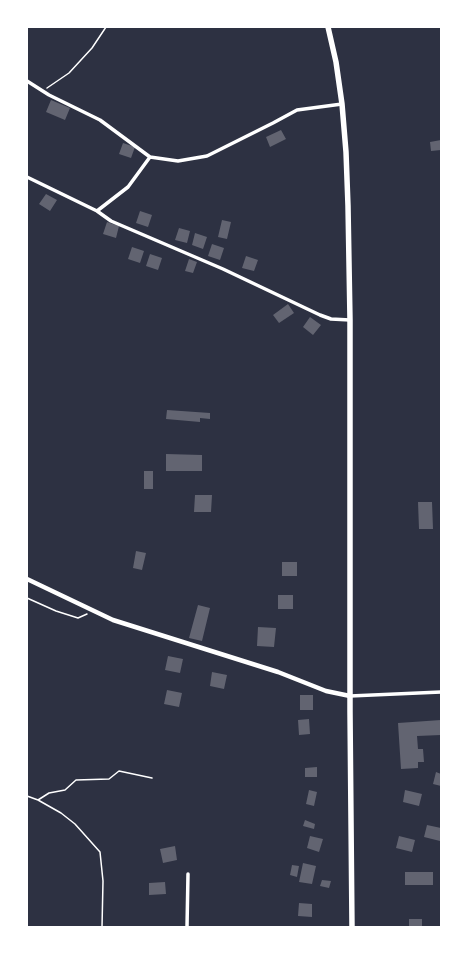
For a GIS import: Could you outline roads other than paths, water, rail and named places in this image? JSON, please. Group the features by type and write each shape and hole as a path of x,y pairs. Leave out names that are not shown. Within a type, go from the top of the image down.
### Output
{"main road":[{"path":"328,27 336,62 342,104 346,152 350,320 350,696 352,927"}],"street":[{"path":"27,81 49,95 100,120 150,156 178,161 207,156 297,110 342,104"},
{"path":"97,211 128,187 150,156"},
{"path":"27,177 97,211 111,221 229,272 320,315 330,319 350,320"},
{"path":"27,579 113,620 278,672 326,691 350,696 441,692"},
{"path":"187,927 188,874"}]}
